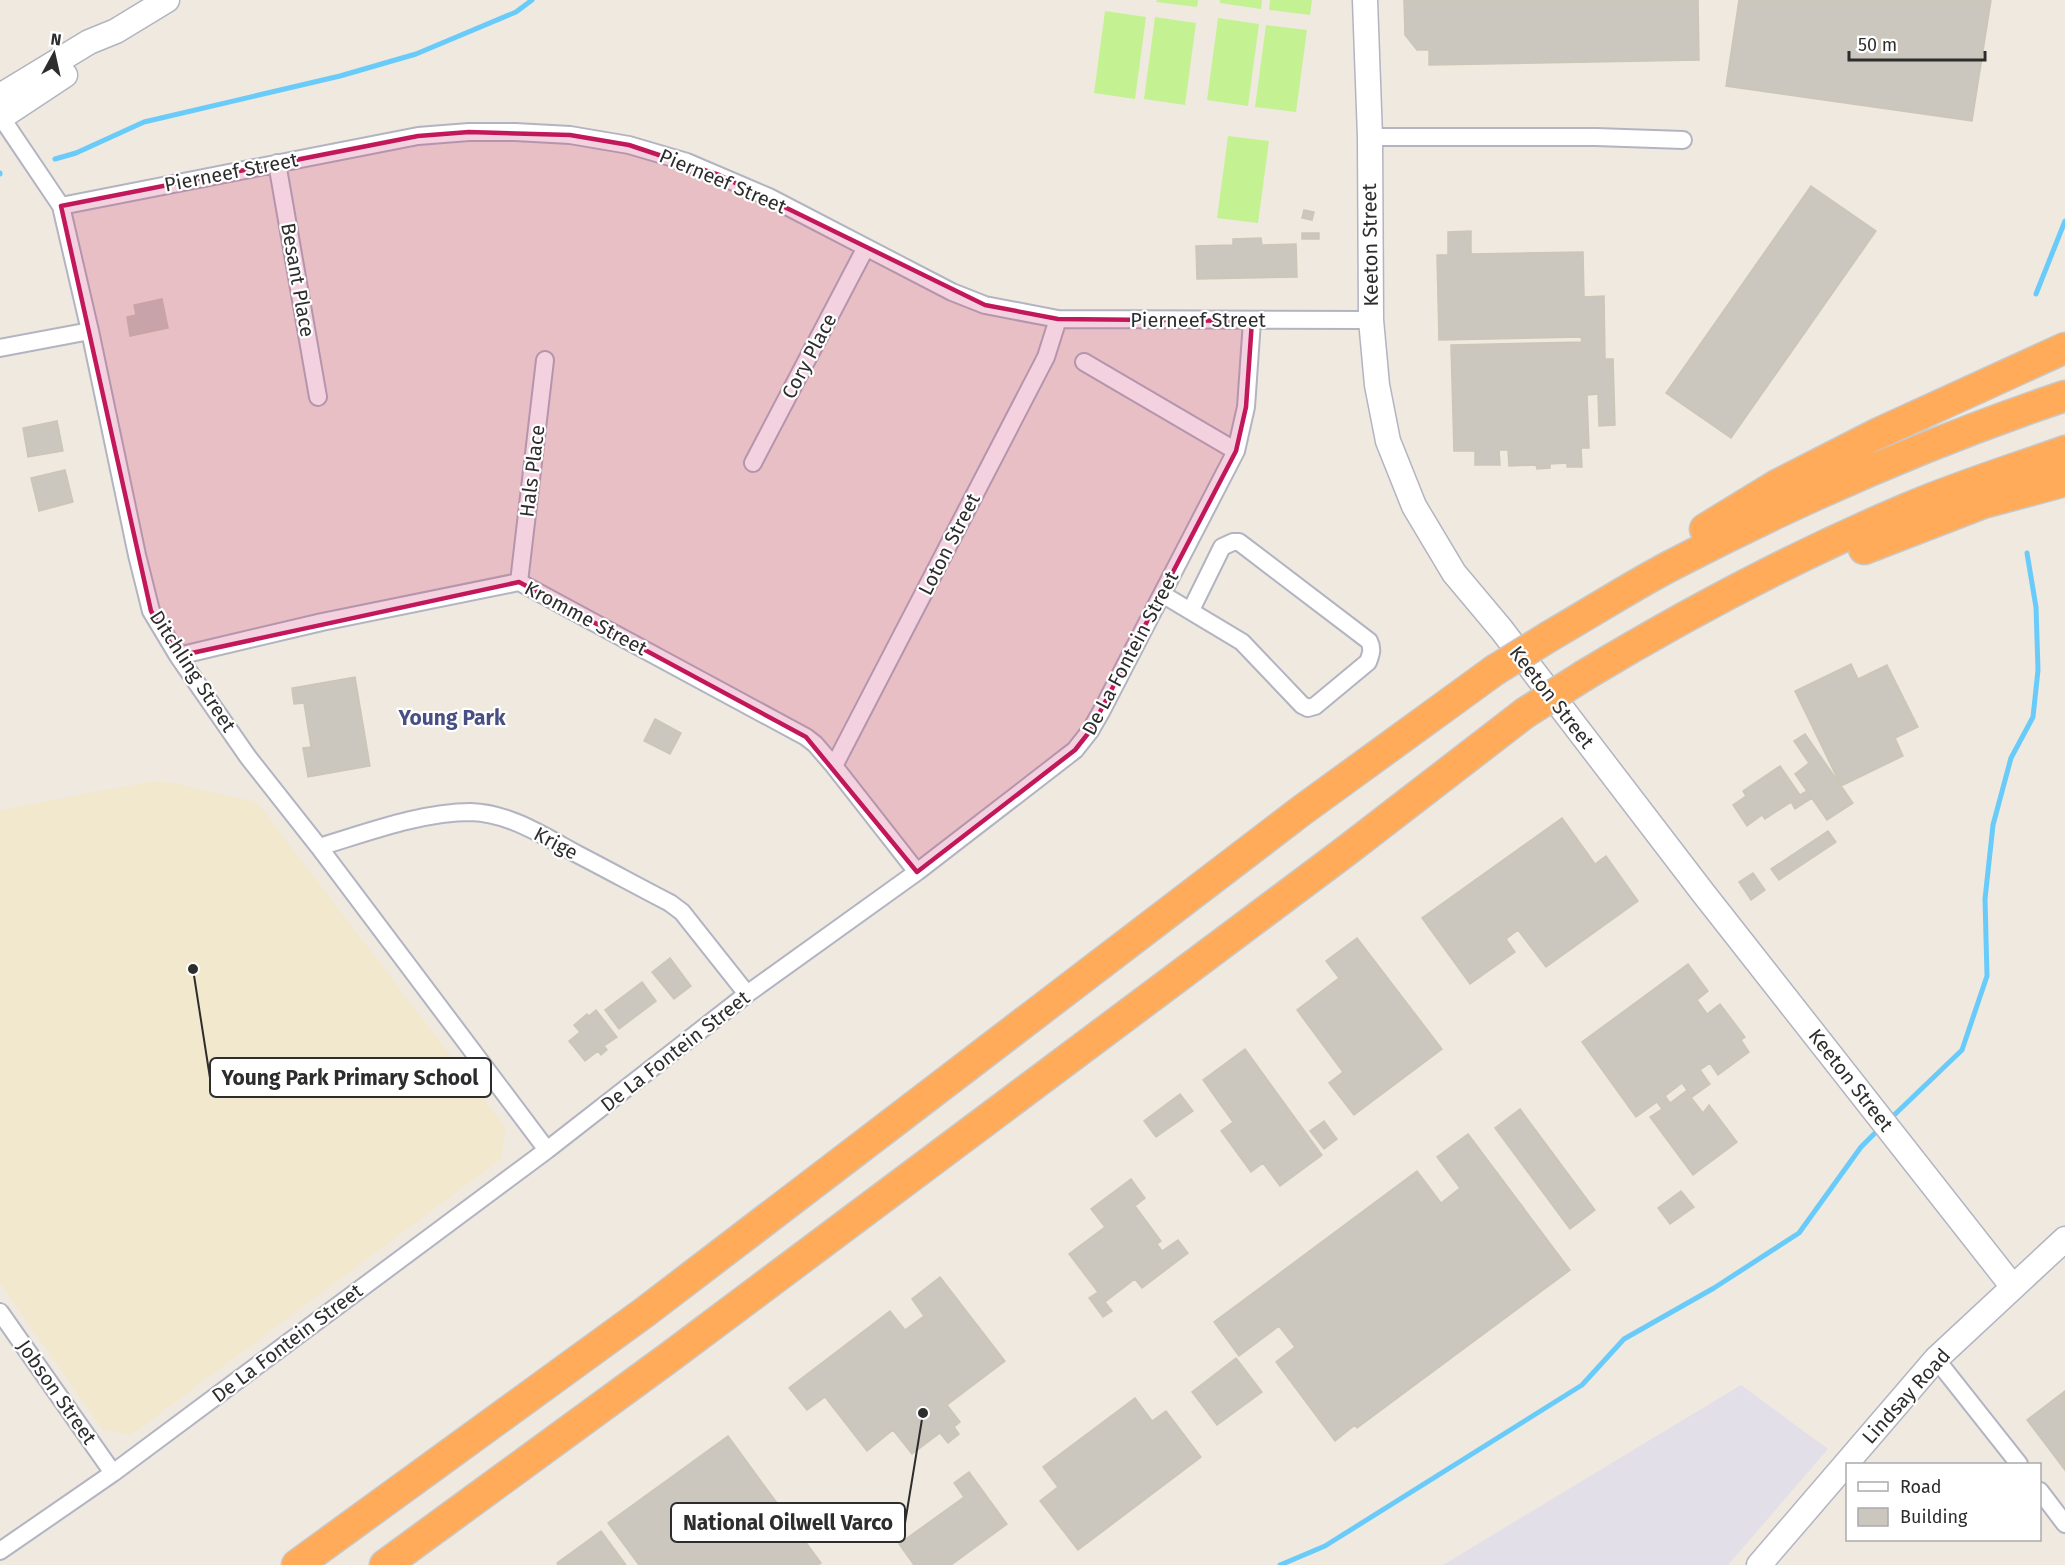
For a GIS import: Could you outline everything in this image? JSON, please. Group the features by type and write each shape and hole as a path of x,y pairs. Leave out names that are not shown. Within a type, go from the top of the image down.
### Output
{"highway":[{"path":"1578,620 1693,537 1778,485 1877,434 2065,348"},
{"path":"297,1565 645,1312 1301,811 1495,670 1674,563 1889,462 2065,396"},
{"path":"385,1565 671,1356 1346,851 1531,718 1719,599 1813,551 1907,508 2065,451"},
{"path":"1587,683 1797,576 1887,539 1983,504 2065,480"}],"street":[{"path":"0,112 97,54 116,31 167,0"},
{"name":"Keeton Street","path":"1365,0 1370,137 1371,320 1377,385 1388,441 1414,506 1454,573 1501,629 1704,894 2013,1287"},
{"name":"Ditchling Street","path":"0,112 61,206 151,610 178,656 248,757 319,847 547,1150"},
{"name":"Pierneef Street","path":"61,206 418,136 469,132 570,135 629,145 687,162 769,197 865,249 970,300 985,305 1058,319 1371,320"},
{"path":"1370,137 1596,137 1683,140"},
{"name":"Besant Place","path":"277,164 318,397"},
{"name":"Cory Place","path":"753,464 865,249"},
{"name":"Loton Street","path":"834,766 1046,357 1058,319"},
{"name":"De La Fontein Street","path":"0,1551 113,1473 547,1150 747,994 917,872 1075,750 1083,742 1101,712 1236,451 1246,407 1252,321"},
{"path":"0,348 90,331"},
{"name":"Hals Place","path":"519,582 545,360"},
{"path":"1084,362 1236,451"},
{"path":"1162,594 1242,642 1302,705 1308,708 1315,706 1368,662 1371,654 1372,647 1363,636 1239,542 1222,547 1191,610"},
{"name":"Kromme Street","path":"178,656 322,622 519,582 798,732 815,744 917,872"},
{"name":"Krige","path":"319,847 391,825 453,813 473,812 502,816 660,898 682,912 747,994"},
{"name":"Lindsay Road","path":"1847,1463 1936,1359 2065,1239"},
{"name":"Jobson Street","path":"0,1312 113,1473"},
{"path":"1936,1359 2018,1463"},
{"name":"Lindsay Road","path":"1759,1565 1846,1464"},
{"path":"2041,1492 2065,1524"}],"highlighted area":[{"path":"469,132 570,135 629,145 719,175 985,305 1058,319 1252,321 1246,407 1236,451 1090,731 1075,750 917,872 806,737 519,582 178,656 151,611 61,206 418,136"}],"shaded area":[{"path":"153,781 173,783 257,802 506,1128 501,1159 131,1435 103,1430 0,1283 0,810"},
{"path":"1741,1385 1828,1449 1728,1565 1443,1565"}],"green space":[{"path":"1157,0 1198,0 1197,7 1156,2"},
{"path":"1220,0 1262,0 1261,9 1220,3"},
{"path":"1270,0 1312,0 1310,15 1269,10"},
{"path":"1105,11 1146,17 1135,99 1094,93"},
{"path":"1155,17 1196,23 1185,105 1144,99"},
{"path":"1218,18 1259,24 1248,106 1207,100"},
{"path":"1266,25 1307,30 1296,112 1255,107"},
{"path":"1228,136 1269,141 1258,223 1217,218"}],"building":[{"path":"1404,0 1698,0 1699,60 1429,65 1429,50 1417,50 1405,35"},
{"path":"1739,0 1991,0 1972,121 1726,86"},
{"path":"1811,186 1876,231 1731,438 1666,393"},
{"path":"1304,210 1314,212 1312,220 1302,218"},
{"path":"1471,231 1471,254 1583,252 1584,297 1604,296 1605,359 1613,359 1615,425 1599,426 1598,394 1587,395 1589,448 1581,448 1582,467 1567,467 1567,463 1550,464 1550,468 1537,469 1536,465 1509,466 1508,450 1499,450 1500,465 1475,465 1475,451 1454,451 1451,345 1582,342 1581,337 1439,340 1437,255 1448,255 1448,232"},
{"path":"1302,233 1319,233 1319,239 1302,239"},
{"path":"1261,238 1262,245 1296,244 1297,277 1197,279 1196,246 1233,245 1233,239"},
{"path":"162,299 168,328 130,336 127,317 136,315 134,305"},
{"path":"57,421 63,451 28,457 23,428"},
{"path":"65,470 73,502 39,511 31,478"},
{"path":"1851,664 1858,679 1887,665 1918,727 1895,738 1903,756 1841,786 1795,691"},
{"path":"355,677 370,766 308,777 303,748 311,747 304,703 294,704 292,688"},
{"path":"655,719 681,733 670,754 644,741"},
{"path":"1805,734 1853,803 1827,820 1795,774 1809,763 1794,741"},
{"path":"1780,766 1800,795 1807,791 1812,798 1795,809 1791,802 1765,819 1762,815 1747,826 1733,805 1746,796 1743,791"},
{"path":"1562,818 1595,864 1606,856 1638,901 1546,967 1518,930 1506,939 1515,952 1470,984 1422,918"},
{"path":"1828,831 1836,842 1779,880 1771,869"},
{"path":"1753,873 1765,890 1751,900 1739,882"},
{"path":"1357,938 1442,1049 1354,1115 1329,1083 1343,1072 1297,1010 1339,978 1326,961"},
{"path":"670,958 691,986 674,999 652,972"},
{"path":"1688,964 1708,991 1697,1000 1707,1014 1720,1004 1745,1037 1741,1040 1749,1052 1718,1075 1710,1063 1700,1070 1710,1084 1692,1097 1682,1083 1665,1096 1670,1103 1686,1091 1703,1113 1709,1105 1737,1142 1693,1175 1650,1117 1662,1109 1657,1102 1636,1117 1582,1042"},
{"path":"642,982 656,1001 619,1029 605,1010"},
{"path":"596,1010 617,1037 604,1046 607,1050 601,1055 598,1051 585,1061 569,1041 580,1032 574,1025"},
{"path":"1245,1049 1322,1155 1280,1186 1263,1163 1251,1172 1221,1131 1233,1122 1203,1080"},
{"path":"1180,1094 1193,1111 1156,1137 1144,1121"},
{"path":"1520,1109 1595,1210 1570,1229 1495,1128"},
{"path":"1324,1121 1337,1139 1324,1149 1310,1131"},
{"path":"1468,1134 1570,1270 1357,1428 1355,1425 1335,1441 1276,1362 1295,1347 1279,1326 1239,1356 1214,1322 1417,1171 1441,1203 1460,1188 1437,1157"},
{"path":"1131,1179 1145,1198 1135,1206 1161,1241 1157,1244 1162,1251 1178,1240 1188,1253 1142,1288 1135,1279 1105,1302 1112,1311 1103,1317 1089,1298 1098,1292 1069,1254 1105,1227 1091,1209"},
{"path":"1681,1191 1694,1207 1670,1224 1658,1208"},
{"path":"940,1277 1005,1361 947,1405 960,1422 954,1427 959,1434 948,1443 940,1433 912,1454 893,1430 867,1451 825,1397 807,1410 789,1388 890,1311 905,1330 924,1316 912,1299"},
{"path":"1236,1358 1262,1392 1217,1425 1192,1392"},
{"path":"2065,1391 2065,1470 2027,1420"},
{"path":"1135,1398 1152,1421 1166,1411 1201,1457 1078,1550 1040,1501 1058,1487 1043,1467"},
{"path":"728,1436 821,1563 817,1565 639,1565 608,1523"},
{"path":"969,1472 1007,1524 951,1565 914,1565 899,1544 964,1497 954,1483"},
{"path":"601,1531 626,1565 558,1565 557,1563"}],"waterway":[{"path":"55,159 76,153 144,122 340,76 416,54 516,12 532,0"},
{"path":"2036,294 2065,221"},
{"path":"1890,1119 1962,1050 1987,976 1985,899 1993,825 2011,758 2033,717 2038,670 2036,607 2027,553"},
{"path":"1280,1565 1325,1546 1582,1385 1624,1339 1714,1288 1799,1233 1861,1147 1881,1127"}],"place":[{"name":"Young Park Primary School","path":"193,969"},
{"name":"National Oilwell Varco","path":"923,1413"}],"district":[{"name":"Young Park","path":"452,718"}]}
